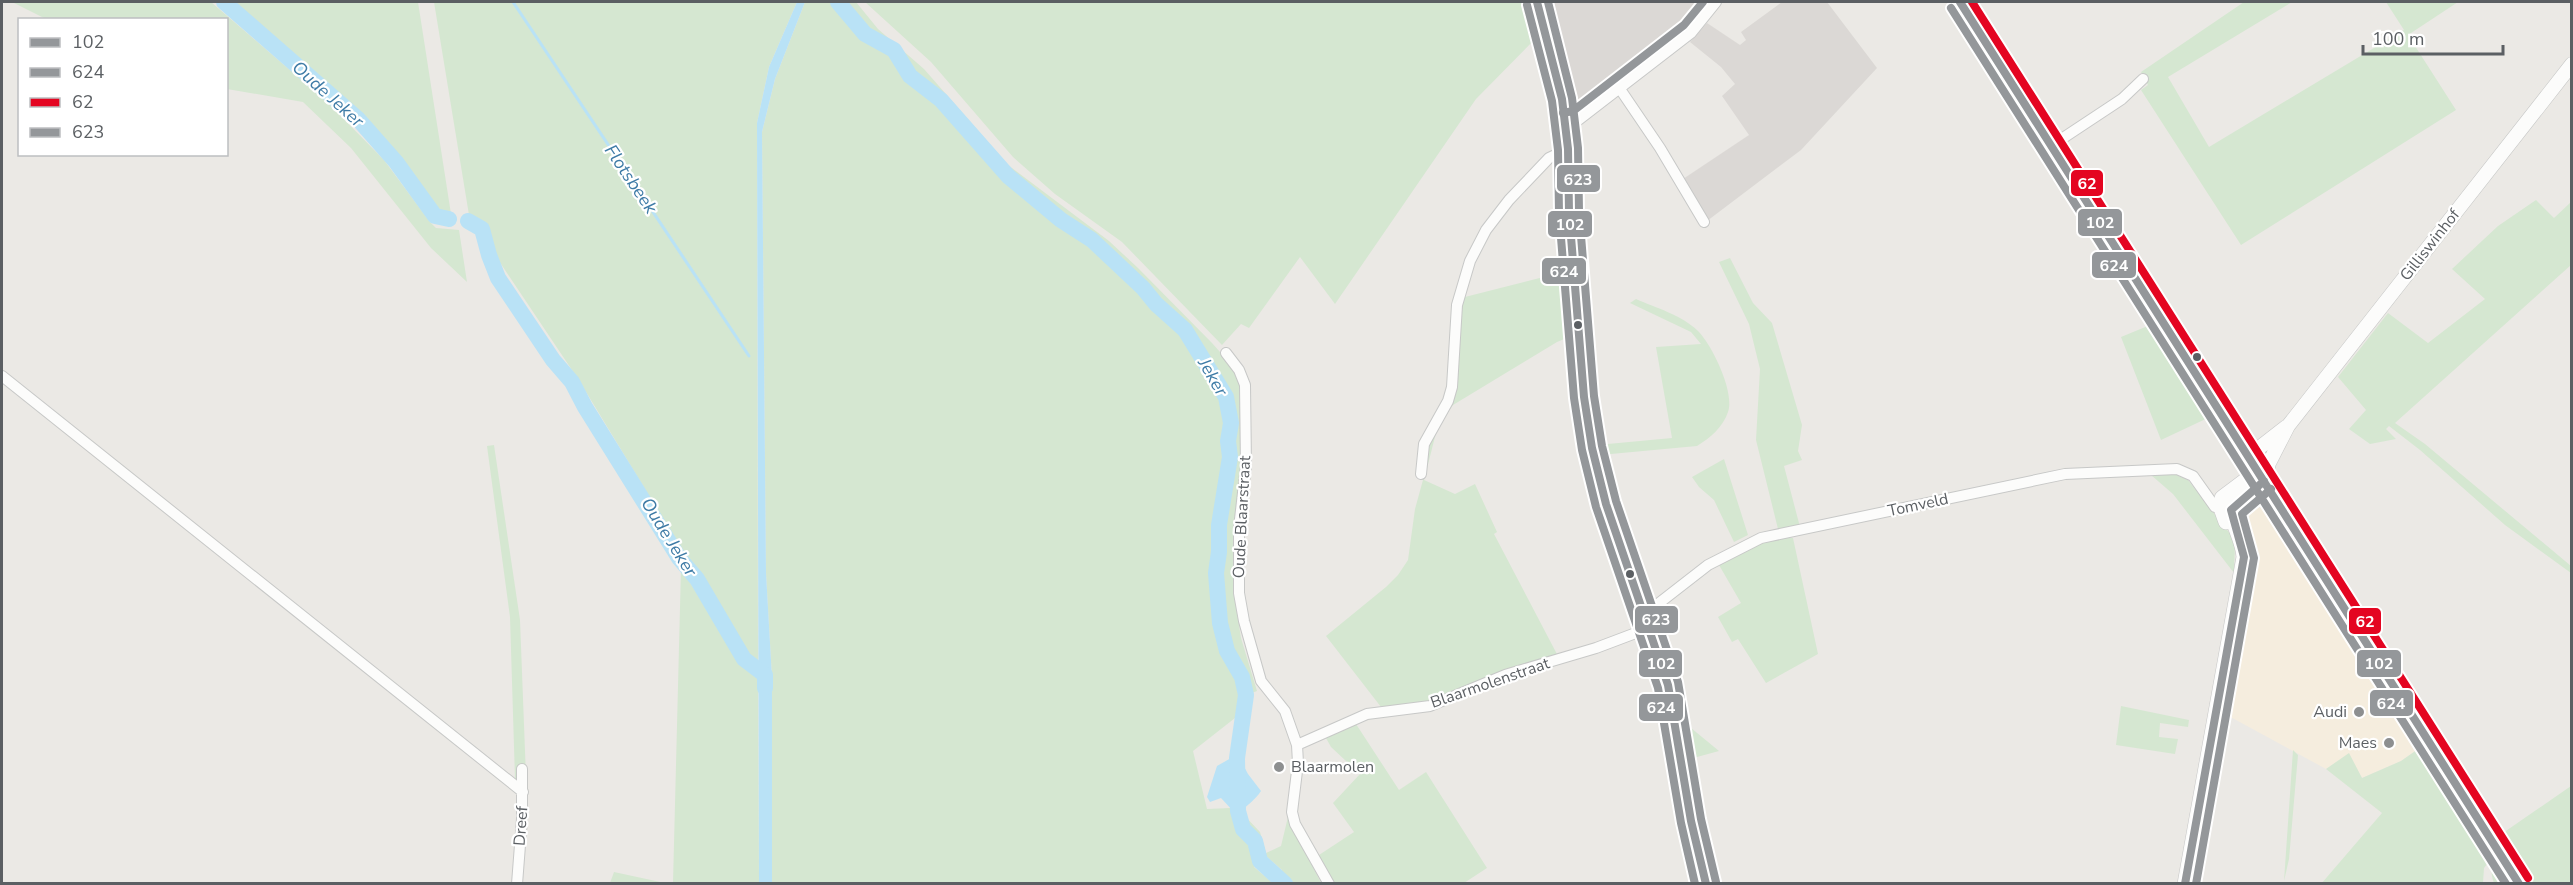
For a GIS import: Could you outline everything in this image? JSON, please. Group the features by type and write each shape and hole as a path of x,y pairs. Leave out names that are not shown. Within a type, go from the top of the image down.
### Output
{"main road":[{"path":"1960,2 2519,884"},
{"name":"Gilliswinhof","path":"2225,506 2246,480 2253,465"},
{"name":"Gilliswinhof","path":"2225,506 2264,481"},
{"path":"2185,884 2244,557 2237,534 2227,525 2225,506"}],"street":[{"path":"1537,2 1562,99 1565,123 1568,149 1569,212 1584,397 1592,448 1606,504 1645,614 1673,705 1691,821 1707,884"},
{"path":"1565,123 1577,121 1691,33 1716,2"},
{"name":"Gilliswinhof","path":"2264,481 2269,463 2288,426 2571,64"},
{"path":"2051,146 2122,99 2143,79"},
{"path":"1620,88 1660,148 1704,222"},
{"path":"1421,474 1424,444 1448,402 1452,387 1457,305 1470,261 1486,230 1509,200 1549,159 1568,149"},
{"name":"Oude Blaarstraat","path":"1226,353 1239,370 1245,385 1246,466 1239,528 1239,593 1256,669 1261,681 1285,711 1297,745"},
{"path":"2,376 523,792"},
{"name":"Gilliswinhof","path":"2253,465 2259,448 2288,426"},
{"name":"Tomveld","path":"1645,614 1708,565 1761,538 2065,474 2177,469 2193,476 2205,492 2225,506"},
{"name":"Blaarmolenstraat","path":"1297,745 1367,714 1430,706 1505,675 1596,648 1649,628"},
{"path":"1297,745 1294,818 1329,884"},
{"name":"Dreef","path":"516,884 523,792 522,769"}],"shaded area":[{"path":"1547,2 1693,2 1699,15 1679,36 1590,107 1580,111 1570,107"},
{"path":"1782,2 1827,2 1877,68 1801,150 1707,221 1683,179 1749,135 1722,96 1735,84 1721,67 1690,42 1707,23 1740,45 1746,40 1741,32"},
{"path":"2258,507 2273,512 2282,524 2421,747 2401,761 2362,778 2349,754 2326,769 2225,714 2251,554 2241,522 2242,516"}],"green space":[{"path":"12,2 211,2 327,102 384,160 436,228 459,230 467,282 431,248 351,148 303,102 228,89 228,18 44,18"},
{"path":"233,2 418,2 451,214 443,213 431,206 405,167 375,133 316,75"},
{"path":"434,2 797,2 769,67 757,123 758,665 736,640 702,577 688,560 580,382 497,258 481,220 469,215"},
{"path":"805,2 856,2 878,29 924,69 1008,165 1109,241 1212,343 1236,374 1242,389 1241,463 1235,520 1235,600 1241,638 1257,691 1241,697 1235,718 1193,751 1207,809 1230,808 1236,817 1242,816 1241,812 1260,832 1266,853 1281,846 1288,817 1321,883 1280,883 1282,870 1266,856 1254,867 1273,883 772,883 772,678 766,573 762,132 775,79"},
{"path":"865,2 1530,2 1539,35 1476,99 1335,304 1300,257 1249,328 1241,324 1222,345 1122,242 1055,194 1013,157 931,62"},
{"path":"2244,2 2292,2 2168,77 2209,147 2404,30 2386,2 2458,2 2408,35 2456,110 2241,245 2141,90 2148,85 2141,72"},
{"path":"2536,200 2554,218 2571,202 2571,265 2395,423 2425,444 2571,566 2571,573 2505,525 2420,450 2389,426 2386,429 2396,439 2370,444 2349,429 2366,410 2338,377 2388,313 2428,343 2485,299 2452,269 2498,226"},
{"path":"1730,258 1753,303 1772,323 1802,425 1798,451 1802,460 1784,466 1800,527 1778,529 1756,440 1760,369 1749,324 1719,262"},
{"path":"1567,271 1574,335 1557,342 1453,405 1438,425 1424,480 1455,494 1475,484 1497,532 1494,534 1559,658 1426,702 1381,707 1326,636 1386,587 1408,560 1415,509 1423,480 1427,442 1451,401 1461,298"},
{"path":"1636,299 1669,312 1692,325 1704,338 1725,381 1729,403 1728,412 1716,432 1697,446 1600,455 1597,445 1672,438 1656,347 1701,344 1691,332 1630,303"},
{"path":"2155,323 2212,416 2161,440 2121,337"},
{"path":"494,445 520,620 526,777 515,779 510,617 487,446"},
{"path":"1724,459 1748,535 1734,542 1714,500 1699,487 1692,477"},
{"path":"2174,474 2188,480 2231,535 2235,545 2234,573 2173,494 2151,475"},
{"path":"1625,519 1648,598 1645,599 1617,520"},
{"path":"1779,538 1793,538 1818,654 1766,683 1738,639 1732,642 1718,617 1741,603 1719,565 1758,543"},
{"path":"681,568 740,663 758,675 759,883 673,883"},
{"path":"2121,706 2189,720 2188,727 2160,723 2159,737 2178,739 2175,754 2116,745"},
{"path":"1680,723 1685,723 1719,751 1686,760"},
{"path":"1356,724 1399,790 1426,772 1487,868 1464,883 1334,883 1319,855 1354,832 1333,803 1360,774 1331,747 1326,738"},
{"path":"2421,747 2493,856 2484,868 2483,883 2321,884 2382,813 2326,769 2349,753 2362,778 2401,761"},
{"path":"2293,750 2298,755 2289,859 2284,881"},
{"path":"2571,786 2571,883 2531,883 2500,835"},
{"path":"2497,861 2511,883 2494,883 2492,872"},
{"path":"614,872 665,883 610,883"}],"water":[{"path":"797,2 805,2 775,79 762,132 766,573 772,678 772,883 759,884 757,123 769,67"},
{"path":"1242,698 1250,699 1242,757 1231,756"},
{"path":"1231,758 1240,759 1261,791 1241,812 1242,816 1235,817 1234,812 1221,798 1210,802 1207,797 1217,766"}],"waterway":[{"name":"Oude Jeker","path":"224,2 358,119 396,162 435,216 449,219"},
{"name":"Flotsbeek","path":"513,2 749,356"},
{"name":"Jeker","path":"838,2 865,34 894,50 910,76 941,100 1008,176 1061,220 1092,240 1185,330 1226,397 1231,423 1228,441 1230,457 1219,525 1216,573 1220,623 1227,651 1242,677 1246,695 1237,758 1238,811 1243,829 1255,841 1260,861 1285,884"},
{"name":"Oude Jeker","path":"468,221 482,229 498,278 553,360 572,382 585,407 679,558 697,579 744,659 765,675 765,688"}],"transit line":[{"name":"102","path":"1537,2 1562,99 1568,149 1569,212 1584,397 1592,448 1606,504 1668,685 1691,821 1706,884"},
{"name":"623","path":"1548,2 1572,98 1578,148 1579,211 1594,396 1602,446 1616,501 1678,682 1701,819 1716,882"},
{"name":"623","path":"1563,113 1573,111 1684,25 1703,2"},
{"name":"102","path":"1960,2 2519,884"},
{"name":"62","path":"1972,2 2528,878"},
{"name":"624","path":"1527,5 1552,101 1558,150 1559,213 1574,398 1582,450 1596,507 1658,688 1681,823 1695,884"},
{"name":"624","path":"1951,8 2506,884"},
{"name":"102","path":"2185,884 2244,557 2231,510 2264,481"},
{"name":"624","path":"2196,884 2254,558 2242,514 2271,489"}],"place":[{"name":"Audi","path":"2359,712"},
{"name":"Maes","path":"2389,743"},
{"name":"Blaarmolen","path":"1279,767"}]}
